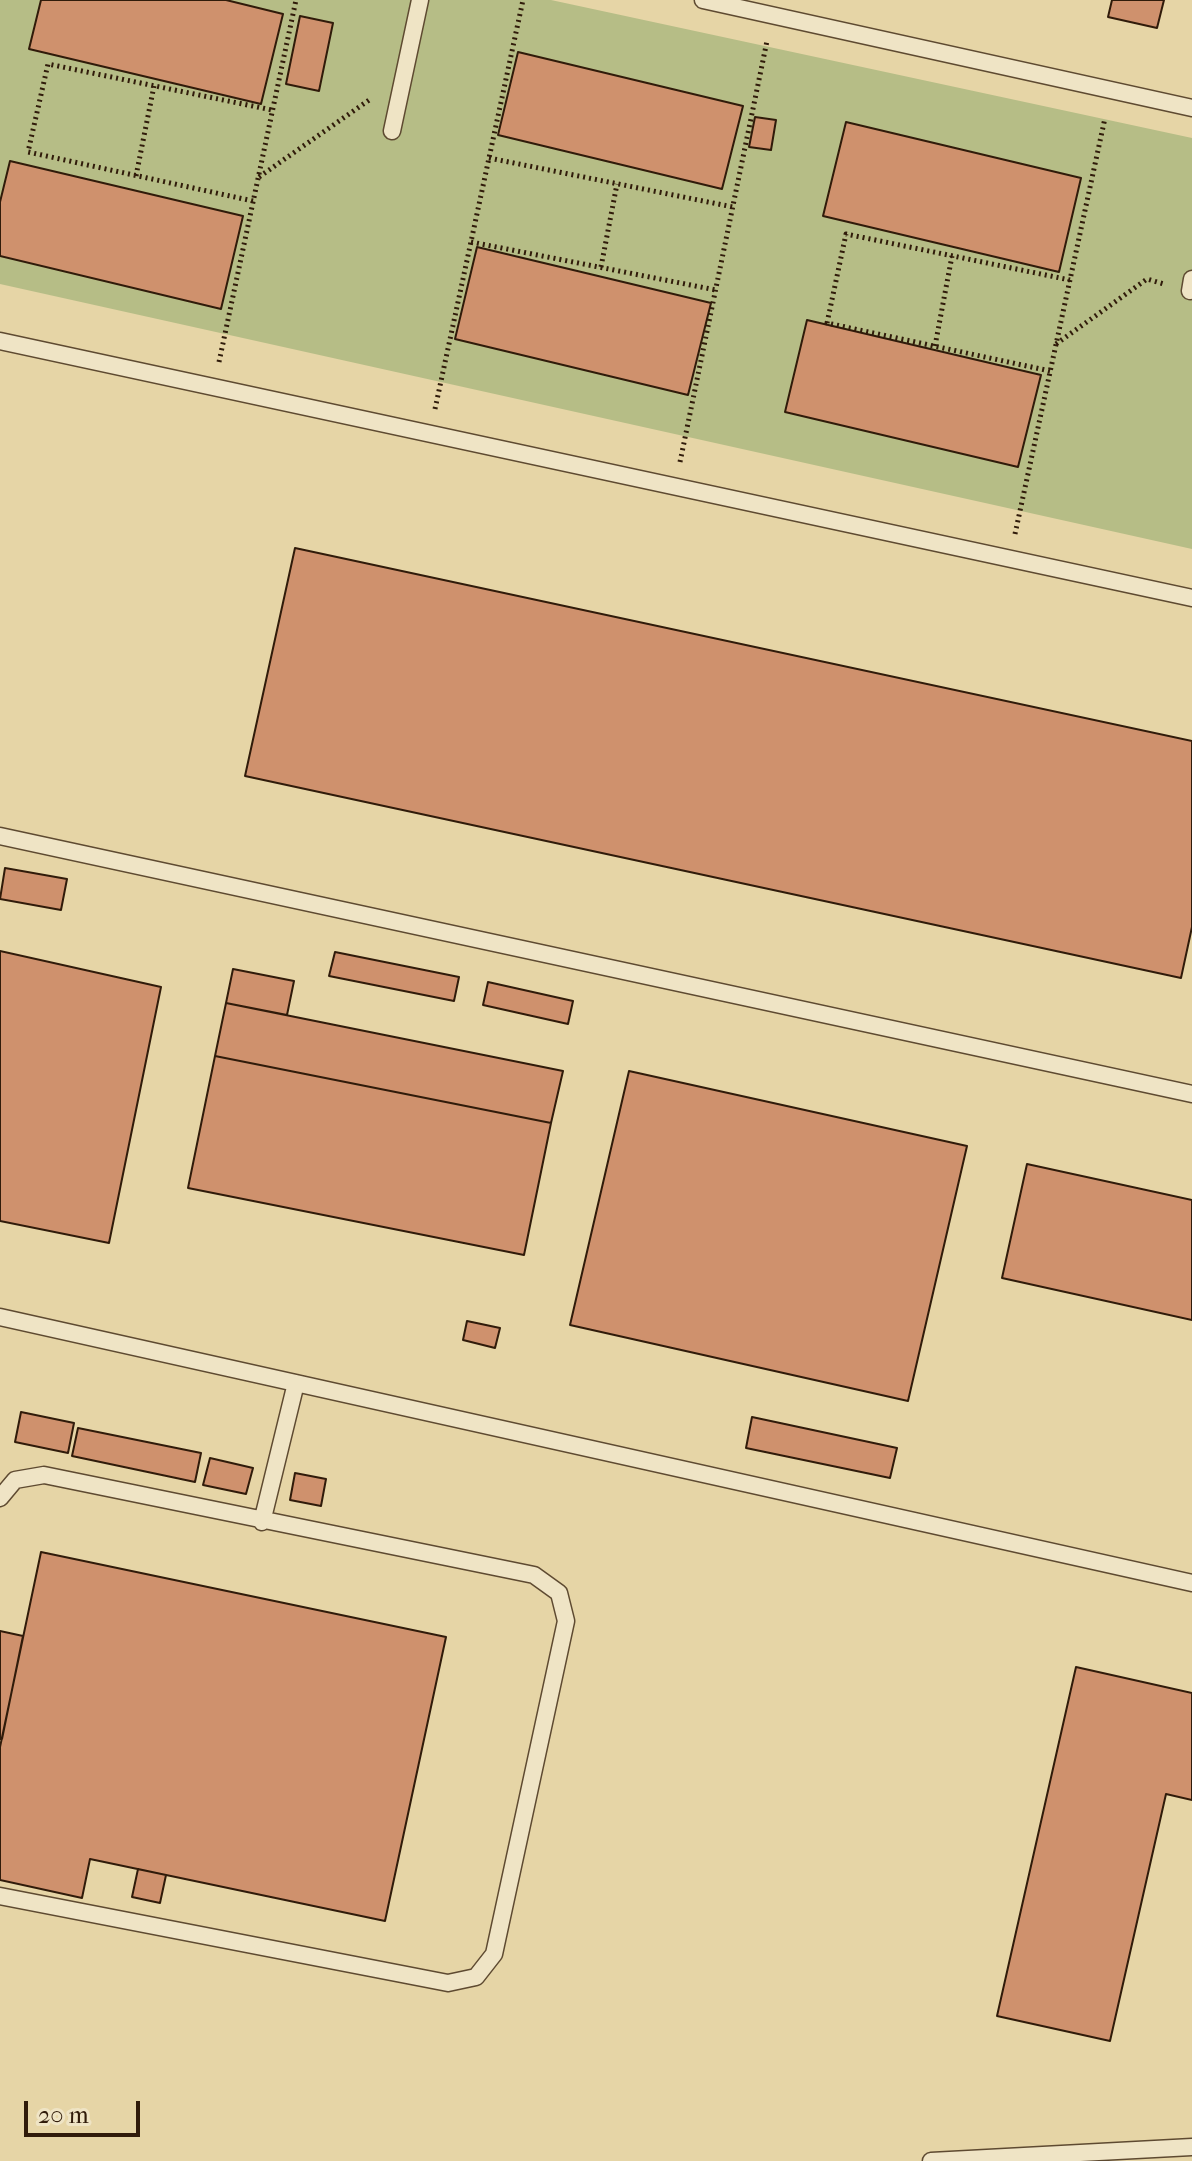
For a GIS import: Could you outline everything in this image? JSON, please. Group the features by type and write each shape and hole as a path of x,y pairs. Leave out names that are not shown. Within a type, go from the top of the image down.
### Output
{"lane":[{"path":"392,131 420,0"},
{"path":"703,0 1192,108"},
{"path":"0,341 1192,598"},
{"path":"0,836 1192,1094"},
{"path":"0,1317 1192,1583"},
{"path":"262,1522 296,1383"},
{"path":"0,1498 15,1480 44,1475 262,1522 534,1575 559,1593 566,1621 494,1954 487,1967 462,1982 448,1983 0,1896"},
{"path":"931,2161 1192,2147"}],"path":[{"path":"213,387 296,0"},
{"path":"430,434 523,0"},
{"path":"675,487 773,15"},
{"path":"253,201 28,152 48,64 272,110"},
{"path":"258,178 404,75"},
{"path":"136,176 154,86"},
{"path":"1010,559 1111,90"},
{"path":"489,158 733,207"},
{"path":"601,267 617,184"},
{"path":"1050,371 827,323 846,234 1070,280"},
{"path":"471,242 716,290"},
{"path":"935,346 952,256"},
{"path":"1056,344 1147,279 1191,285"}],"green space":[{"path":"0,0 41,0 30,49 261,104 283,14 226,0 551,0 1192,138 1192,549 0,284 0,256 221,309 243,217 10,161 0,202","holes":["518,53 722,189 498,135","846,122 1081,178 1058,272 823,215","477,248 710,303 688,394 455,339","808,320 1040,375 1018,467 785,411"]}],"building":[{"path":"41,0 226,0 283,14 261,104 29,49"},
{"path":"1112,0 1164,0 1157,28 1108,17"},
{"path":"300,16 333,23 319,91 286,84"},
{"path":"518,52 743,106 722,189 498,135"},
{"path":"755,117 776,120 771,150 749,147"},
{"path":"846,122 1081,178 1059,272 823,216"},
{"path":"10,161 243,216 221,309 0,256 0,202"},
{"path":"477,247 711,303 688,395 455,339"},
{"path":"807,320 1041,375 1018,467 785,412"},
{"path":"295,548 1192,741 1192,927 1181,978 245,776"},
{"path":"5,868 67,879 61,910 0,899"},
{"path":"0,951 161,987 109,1243 0,1221"},
{"path":"335,952 459,977 454,1001 329,976"},
{"path":"233,969 294,981 287,1015 226,1003"},
{"path":"488,982 573,1001 568,1024 483,1005"},
{"path":"226,1003 563,1071 551,1123 215,1056"},
{"path":"215,1056 551,1123 524,1255 188,1188"},
{"path":"629,1071 967,1146 908,1401 570,1325"},
{"path":"1027,1164 1192,1200 1192,1320 1002,1278"},
{"path":"467,1321 500,1328 495,1348 463,1340"},
{"path":"21,1412 74,1423 68,1453 15,1442"},
{"path":"752,1417 897,1448 890,1478 746,1448"},
{"path":"78,1428 201,1453 195,1482 72,1456"},
{"path":"210,1458 253,1468 246,1494 203,1485"},
{"path":"295,1473 326,1479 321,1506 290,1500"},
{"path":"41,1552 446,1637 385,1921 90,1859 82,1898 0,1880 0,1747"},
{"path":"0,1631 23,1636 2,1739 0,1739"},
{"path":"1076,1667 1192,1693 1192,1800 1166,1794 1110,2041 997,2016"},
{"path":"138,1869 166,1875 160,1903 132,1897"}]}
